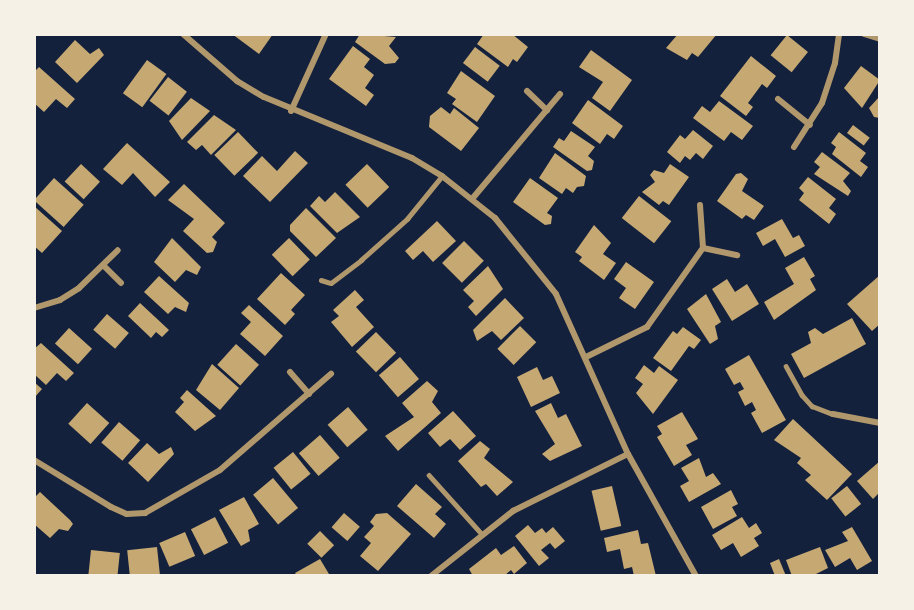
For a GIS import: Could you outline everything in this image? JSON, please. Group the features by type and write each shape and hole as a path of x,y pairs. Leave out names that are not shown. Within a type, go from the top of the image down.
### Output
{"street":[{"path":"183,34 237,81 291,111 384,144 442,176 472,199 516,241 540,271 586,357 628,454 696,576"},
{"path":"291,111 326,34"},
{"path":"794,147 810,124 828,89 839,34"},
{"path":"864,34 879,39"},
{"path":"527,91 547,110"},
{"path":"472,199 561,93"},
{"path":"778,99 810,124"},
{"path":"586,357 647,327 703,248 700,205"},
{"path":"703,248 737,255"},
{"path":"34,308 60,300 104,266 118,250"},
{"path":"104,266 122,284"},
{"path":"290,372 309,394"},
{"path":"34,460 111,507 128,513 145,513 220,470 331,374"},
{"path":"833,414 879,423 879,414"},
{"path":"431,576 513,510 628,454"},
{"path":"443,568 448,576"}],"lane":[{"path":"321,280 332,283 361,260 407,219 442,176"},
{"path":"786,366 802,395 812,406 833,414"},
{"path":"429,475 482,534"}],"building":[{"path":"232,34 273,34 259,54"},
{"path":"360,34 396,37 389,46 399,58 395,63 385,64 355,42"},
{"path":"484,34 512,34 528,47 517,62 513,59 508,67 477,44"},
{"path":"678,34 717,34 698,57 692,53 687,60 666,48"},
{"path":"787,35 808,52 792,72 771,55"},
{"path":"75,40 90,54 99,48 104,55 77,83 55,62"},
{"path":"353,46 370,59 364,67 374,75 365,88 374,95 366,106 329,79"},
{"path":"475,47 500,66 488,82 463,63"},
{"path":"591,50 632,80 610,111 592,98 603,82 579,67"},
{"path":"751,56 776,76 767,88 762,84 748,103 753,107 746,116 720,96"},
{"path":"147,60 166,74 142,107 123,93"},
{"path":"861,66 880,80 862,108 844,88"},
{"path":"39,67 75,99 67,108 56,99 44,112 34,103 34,72"},
{"path":"461,71 495,96 477,122 452,104 456,99 447,93"},
{"path":"168,77 187,92 168,115 150,101"},
{"path":"880,96 880,118 874,117 869,108"},
{"path":"191,98 210,111 182,140 169,121"},
{"path":"588,100 623,126 614,139 607,134 600,144 572,123"},
{"path":"719,101 753,126 742,140 731,132 724,141 693,118 702,106 710,112"},
{"path":"441,107 450,114 454,108 479,128 461,151 429,127 430,116"},
{"path":"214,115 236,130 211,155 202,145 196,150 187,142"},
{"path":"853,125 870,138 864,146 847,133"},
{"path":"693,130 713,146 703,159 696,153 690,160 685,156 680,163 667,152 680,135 685,139"},
{"path":"571,131 595,147 588,156 594,161 592,170 587,171 553,147 559,138 564,141"},
{"path":"238,132 258,153 234,176 214,155"},
{"path":"839,132 866,153 860,161 868,167 861,177 832,154 836,147 831,143"},
{"path":"127,143 170,182 155,197 133,173 122,185 103,169"},
{"path":"295,151 308,163 270,202 243,176 262,156 277,171"},
{"path":"822,152 850,173 843,181 851,191 848,196 814,174 820,167 814,162"},
{"path":"555,153 586,176 584,186 577,187 573,193 566,188 562,194 539,178"},
{"path":"81,164 100,182 84,199 65,182"},
{"path":"367,164 389,187 368,208 345,185"},
{"path":"670,164 689,177 669,205 663,201 659,205 642,192 655,182 650,175 654,170 664,173"},
{"path":"741,173 748,179 742,191 764,206 754,220 746,215 742,219 717,201 736,174"},
{"path":"808,177 836,199 829,208 836,214 829,224 799,200 804,193 799,188"},
{"path":"54,178 84,205 64,227 34,200"},
{"path":"530,178 558,198 547,213 552,216 551,224 545,225 513,202"},
{"path":"184,184 225,223 212,237 217,242 213,252 207,253 183,231 194,219 168,200"},
{"path":"335,192 360,217 337,233 310,206 319,196 325,202"},
{"path":"639,196 671,221 654,243 622,218"},
{"path":"34,206 62,231 42,253 34,246"},
{"path":"306,208 336,238 316,257 290,231 290,225"},
{"path":"782,219 793,238 799,235 805,246 785,257 775,239 763,246 756,233"},
{"path":"437,221 456,241 433,262 423,251 413,260 405,251"},
{"path":"594,225 611,243 603,254 616,263 604,280 579,261 582,257 575,252"},
{"path":"172,238 201,267 197,275 186,270 175,282 154,262"},
{"path":"289,238 310,260 293,276 272,255"},
{"path":"464,241 484,261 462,283 442,263"},
{"path":"804,257 815,276 810,279 816,290 774,320 764,302 794,284 785,268"},
{"path":"626,262 654,282 635,309 619,298 626,288 614,279"},
{"path":"488,266 503,289 476,316 468,307 474,301 463,290"},
{"path":"281,273 305,295 291,310 295,314 285,325 257,299"},
{"path":"880,275 880,324 872,331 847,304"},
{"path":"159,276 189,303 186,312 175,307 168,314 144,292"},
{"path":"727,279 735,292 747,284 759,304 732,321 712,289"},
{"path":"355,290 364,300 356,307 374,327 352,347 331,322 339,316 333,310"},
{"path":"706,294 721,322 715,326 718,339 710,344 687,309"},
{"path":"505,298 524,318 501,340 492,331 477,341 473,330"},
{"path":"140,303 169,330 162,337 156,332 151,338 128,316"},
{"path":"249,305 283,336 265,356 240,334 251,322 241,313"},
{"path":"107,314 129,333 115,349 93,330"},
{"path":"852,318 866,344 804,378 791,354 811,343 808,332 815,328 823,334"},
{"path":"520,326 536,342 514,365 497,349"},
{"path":"683,327 701,340 694,349 689,346 671,371 653,358 673,331 677,334"},
{"path":"69,328 92,349 78,364 55,344"},
{"path":"376,332 396,353 376,372 356,351"},
{"path":"41,343 74,373 66,381 57,373 46,385 34,374 34,349"},
{"path":"236,344 259,365 240,386 217,365"},
{"path":"749,355 786,420 762,433 751,413 756,410 752,402 745,406 738,392 744,389 740,382 734,385 725,369"},
{"path":"400,357 419,379 398,397 379,375"},
{"path":"212,364 239,388 220,410 196,390"},
{"path":"644,365 654,373 659,366 678,380 653,414 636,393 643,384 635,378"},
{"path":"537,367 543,380 552,376 560,393 531,407 517,377"},
{"path":"427,381 438,391 432,402 441,413 398,451 385,436 414,417 402,403"},
{"path":"34,382 42,389 34,398"},
{"path":"187,390 216,416 195,431 175,412 184,402 180,398"},
{"path":"87,403 109,423 91,444 68,424"},
{"path":"551,403 558,418 566,414 582,446 550,461 542,454 555,444 535,411"},
{"path":"348,407 368,430 347,447 328,425"},
{"path":"453,411 476,436 460,450 450,439 440,447 428,433"},
{"path":"682,412 698,439 686,445 692,455 674,466 657,437 662,434 657,426"},
{"path":"793,419 852,474 827,500 805,480 811,475 797,463 801,458 774,440"},
{"path":"119,422 140,440 122,461 101,442"},
{"path":"320,435 340,458 319,476 299,453"},
{"path":"480,441 490,449 484,458 513,482 497,496 486,484 481,487 458,461"},
{"path":"147,443 159,454 171,447 174,454 148,482 128,463"},
{"path":"293,452 311,474 291,489 274,468"},
{"path":"699,458 706,477 713,473 721,484 689,502 680,486 689,481 681,468"},
{"path":"880,461 880,492 873,499 857,481"},
{"path":"273,478 298,508 278,525 253,495"},
{"path":"416,484 442,507 435,514 446,524 434,538 397,506"},
{"path":"612,486 621,526 601,531 592,491"},
{"path":"847,486 861,504 845,516 831,498"},
{"path":"731,490 738,504 732,507 737,516 713,529 701,507"},
{"path":"40,492 73,524 68,531 59,529 50,538 34,524 34,498"},
{"path":"244,497 259,524 248,530 250,541 241,546 219,510"},
{"path":"344,513 360,527 347,541 332,527"},
{"path":"387,513 411,534 378,571 360,556 371,543 364,537 374,526 370,522 376,514"},
{"path":"215,517 228,543 204,555 191,529"},
{"path":"742,517 749,528 756,523 762,533 754,538 759,546 741,557 733,543 721,550 712,535"},
{"path":"528,525 535,533 542,528 546,533 553,527 565,541 555,549 550,543 541,550 549,558 539,566 515,536"},
{"path":"852,527 872,561 857,570 850,558 835,567 825,550 848,541 842,532"},
{"path":"638,530 641,544 648,543 656,576 634,576 632,567 624,569 620,549 607,552 604,538"},
{"path":"320,531 334,545 321,558 307,544"},
{"path":"185,532 195,556 169,567 159,543"},
{"path":"514,546 527,563 514,574 511,570 504,576 473,576 469,569 496,548 501,555"},
{"path":"157,547 160,575 130,576 127,550"},
{"path":"820,547 828,568 812,576 792,576 786,560"},
{"path":"91,550 120,553 117,576 88,576"},
{"path":"320,559 329,574 297,576 295,573"},
{"path":"779,559 786,576 775,576 770,563"}]}
